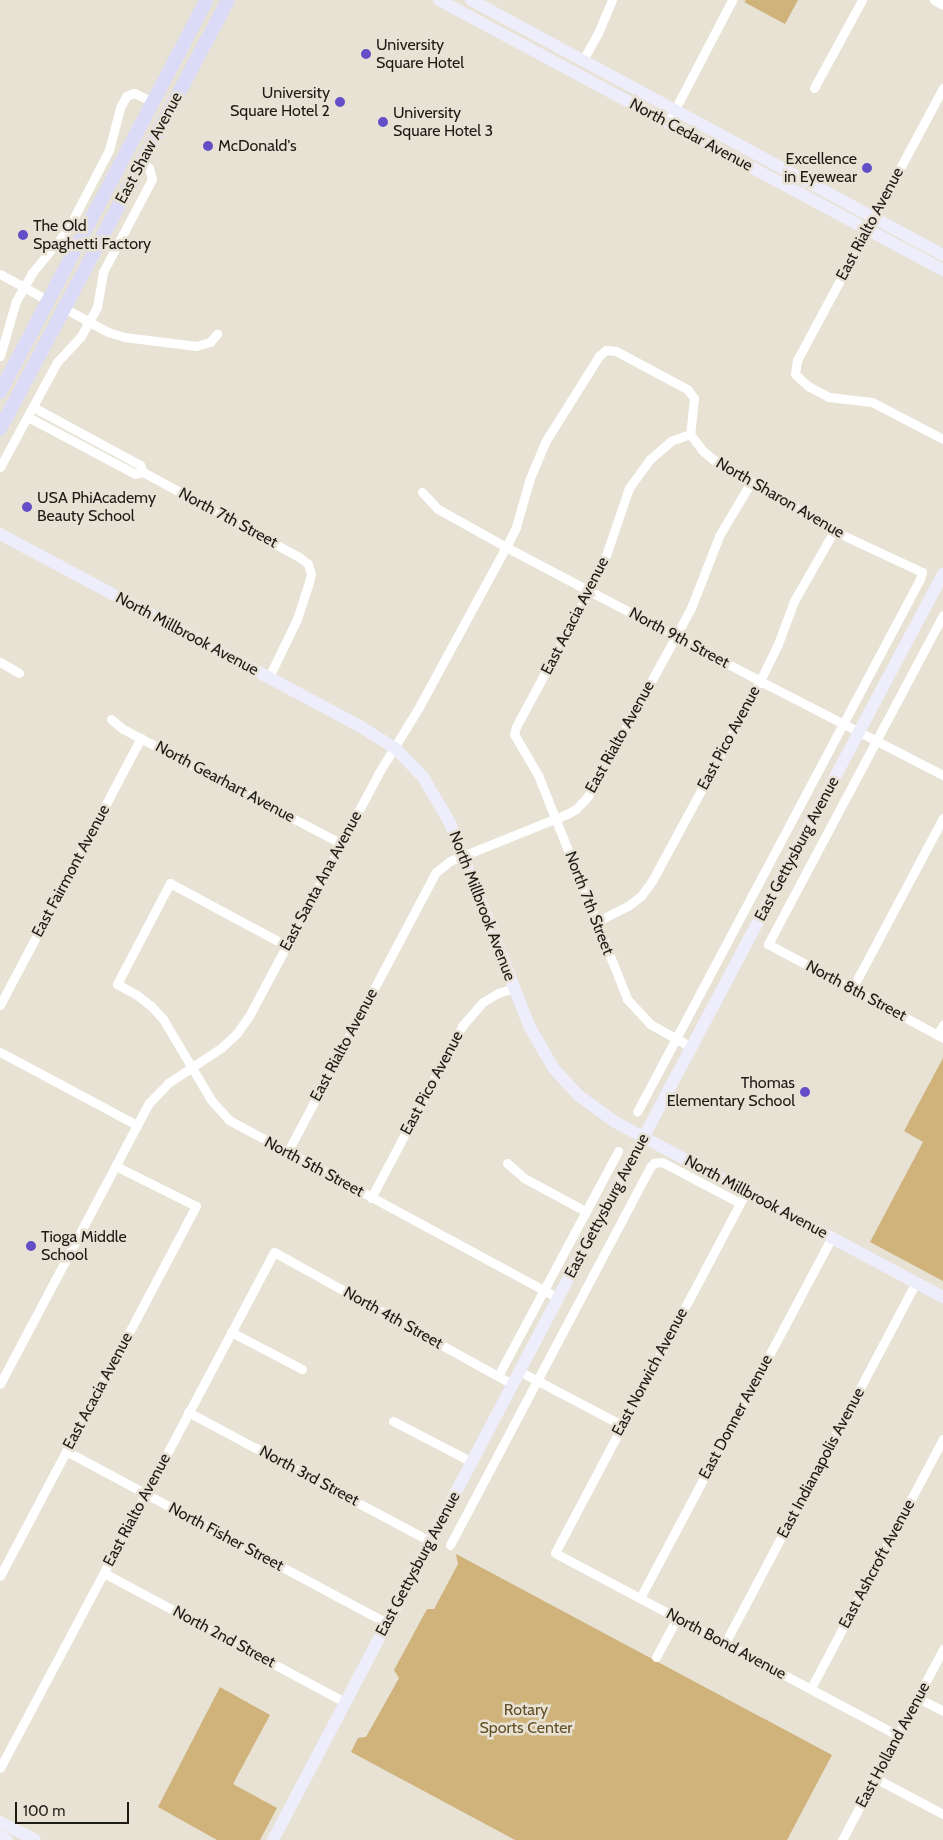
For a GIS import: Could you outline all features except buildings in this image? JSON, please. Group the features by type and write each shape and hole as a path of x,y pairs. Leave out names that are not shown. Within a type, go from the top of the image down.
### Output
{"main road":[{"name":"East Shaw Avenue","path":"0,392 207,0"},
{"name":"East Shaw Avenue","path":"0,430 228,0"},
{"path":"64,308 61,304 61,295 110,201 119,166"},
{"path":"0,418 4,405 52,315 53,307 49,300"}],"street":[{"name":"North Cedar Avenue","path":"439,0 672,116 870,223 943,270"},
{"path":"454,0 465,4 473,0"},
{"name":"North Cedar Avenue","path":"473,0 583,60 672,116"},
{"path":"583,60 598,33 612,0"},
{"path":"672,116 732,0"},
{"path":"814,88 862,0"},
{"path":"934,0 943,5"},
{"path":"466,13 474,10 488,16 496,13"},
{"name":"East Rialto Avenue","path":"943,88 797,360 795,374 808,386 829,397 872,402 943,439"},
{"path":"0,356 15,306 24,287 32,273 68,229 109,150 120,108 126,96 134,93 153,102"},
{"path":"0,467 57,362 81,336 97,307 103,272 152,179 149,168 141,162"},
{"name":"North Cedar Avenue","path":"870,223 943,255"},
{"path":"0,274 49,300"},
{"path":"64,308 116,335 196,346 210,342 217,334"},
{"name":"East Santa Ana Avenue","path":"0,1384 137,1125 158,1092 191,1067 221,1048 237,1033 249,1016 340,843 378,774 395,748 516,527 541,448 599,356 606,350 616,351 687,389 694,398 690,434"},
{"name":"North 7th Street","path":"33,407 140,465 143,472 299,557 310,568 310,582 293,630 268,678"},
{"name":"North 7th Street","path":"28,417 134,474 143,472"},
{"name":"North Sharon Avenue","path":"690,434 702,450 714,460 834,531 922,572 844,723"},
{"name":"East Acacia Avenue","path":"514,734 516,727 590,591 610,547 629,488 650,459 671,441 690,434"},
{"name":"East Rialto Avenue","path":"287,1153 429,882 441,866 463,855 576,809 588,796 676,636 690,608 719,536 751,482"},
{"name":"North 9th Street","path":"422,492 438,508 506,546 760,681 943,775"},
{"name":"East Pico Avenue","path":"596,922 628,906 642,896 652,881 760,681 778,644 794,601 834,531"},
{"name":"North Millbrook Avenue","path":"0,534 361,727 395,748 422,777 437,799 463,855 514,988 537,1042 565,1081 592,1107 743,1197"},
{"name":"East Gettysburg Avenue","path":"273,1840 858,730 943,574"},
{"path":"877,740 943,614"},
{"path":"0,662 19,673"},
{"name":"North Gearhart Avenue","path":"111,719 141,738 340,843"},
{"path":"637,1112 844,723"},
{"name":"North 7th Street","path":"514,734 538,774 622,990 633,1007 650,1024 691,1047"},
{"name":"East Fairmont Avenue","path":"0,1005 141,738"},
{"name":"North 8th Street","path":"877,740 768,944 940,1037"},
{"path":"852,990 943,818"},
{"name":"North 5th Street","path":"287,946 170,883 117,984 137,994 163,1019 210,1100 229,1120 558,1298"},
{"name":"East Pico Avenue","path":"372,1198 462,1026 483,1002 498,993 514,988"},
{"path":"940,1037 943,1025"},
{"path":"0,1052 137,1125"},
{"name":"East Gettysburg Avenue","path":"498,1376 618,1151"},
{"name":"North Millbrook Avenue","path":"658,1162 743,1197 832,1237 943,1297"},
{"name":"East Gettysburg Avenue","path":"450,1545 650,1167 658,1162"},
{"path":"507,1163 524,1178 585,1211"},
{"name":"East Acacia Avenue","path":"0,1576 4,1560 66,1451 196,1206 116,1166"},
{"name":"East Norwich Avenue","path":"555,1553 743,1197"},
{"name":"East Donner Avenue","path":"640,1598 832,1237"},
{"name":"East Rialto Avenue","path":"0,1768 274,1252"},
{"name":"North 4th Street","path":"274,1252 512,1384"},
{"name":"East Indianapolis Avenue","path":"725,1643 916,1283"},
{"path":"231,1332 302,1369"},
{"path":"520,1371 622,1425"},
{"name":"North 3rd Street","path":"188,1412 430,1540"},
{"path":"393,1422 472,1462"},
{"name":"East Ashcroft Avenue","path":"811,1688 943,1439"},
{"name":"North Fisher Street","path":"66,1451 387,1623"},
{"name":"North Bond Avenue","path":"555,1553 897,1735"},
{"name":"North 2nd Street","path":"104,1573 345,1702"},
{"path":"656,1657 677,1618"},
{"name":"East Holland Avenue","path":"842,1840 943,1650"},
{"path":"918,1698 943,1712"},
{"path":"875,1778 943,1814"},
{"path":"0,1822 35,1840"},
{"path":"0,1836 7,1840"}],"green space":[{"path":"746,0 798,0 785,24 744,2"},
{"path":"943,1058 943,1281 870,1242 923,1142 904,1131"},
{"name":"Rotary Sports Center","path":"456,1554 832,1755 787,1840 515,1840 351,1752 358,1738 366,1737 399,1678 394,1670 427,1609 434,1609 458,1564"},
{"path":"220,1687 270,1715 233,1784 277,1808 260,1840 217,1840 158,1807"}],"place":[{"name":"University Square Hotel","path":"366,54"},
{"name":"University Square Hotel 2","path":"340,102"},
{"name":"University Square Hotel 3","path":"383,122"},
{"name":"McDonald's","path":"208,146"},
{"name":"Excellence in Eyewear","path":"867,168"},
{"name":"The Old Spaghetti Factory","path":"23,235"},
{"name":"USA PhiAcademy Beauty School","path":"27,507"},
{"name":"Thomas Elementary School","path":"805,1092"},
{"name":"Tioga Middle School","path":"31,1246"}]}
